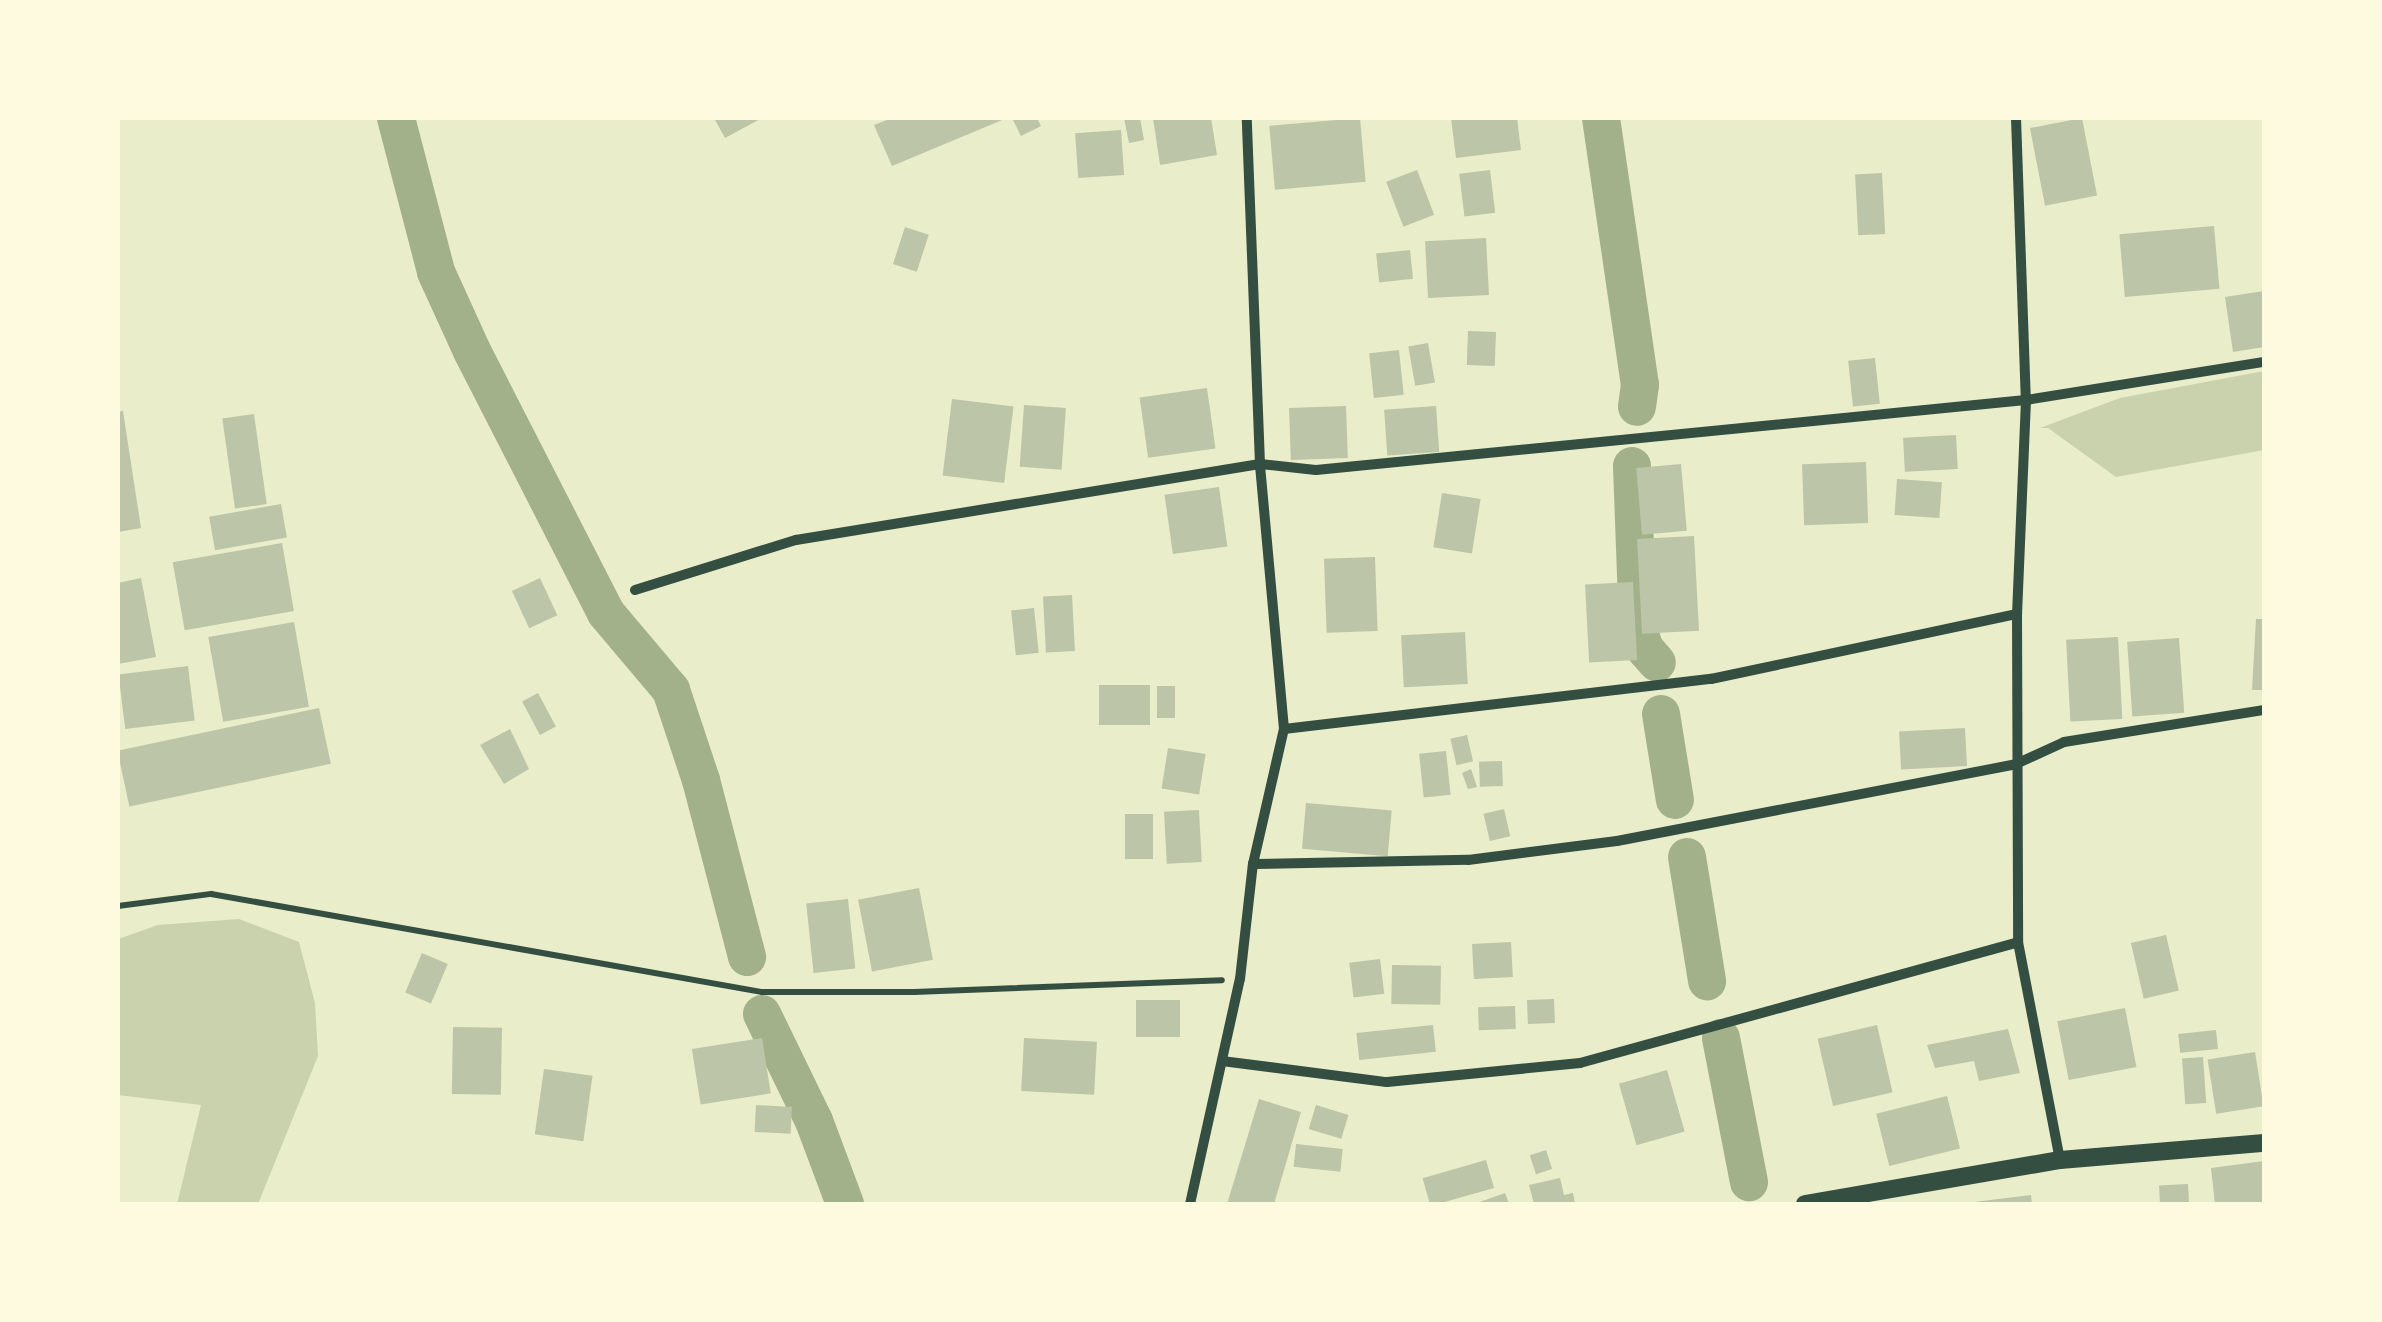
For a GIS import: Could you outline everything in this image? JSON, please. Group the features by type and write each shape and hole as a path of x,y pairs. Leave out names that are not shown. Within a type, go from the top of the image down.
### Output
{"street":[{"path":"1190,1204 1240,979 1253,864 1284,729 1260,464 1248,118"},
{"path":"2016,118 2026,400 2018,614 2018,942 2060,1160"},
{"path":"636,590 796,540 1260,464 1316,470 2026,400 2264,362"},
{"path":"1284,729 1712,679 2018,614"},
{"path":"1253,864 1468,860 1618,842 2016,764 2064,742 2264,710"},
{"path":"1222,1061 1387,1082 1580,1062 2018,942"},
{"path":"1805,1204 2060,1160 2264,1143"}],"path":[{"path":"118,906 211,894 762,992 914,992 1240,979"}],"green space":[{"path":"2264,371 2264,450 2116,477 2048,428 2040,428 2120,398"},
{"path":"239,919 299,942 315,1003 318,1056 258,1204 177,1204 201,1105 118,1095 118,939 158,925"}],"building":[{"path":"714,118 762,118 725,138"},
{"path":"892,118 1007,118 892,166 874,125"},
{"path":"1012,118 1037,118 1041,126 1021,136"},
{"path":"1124,118 1140,118 1144,140 1129,143"},
{"path":"1153,118 1211,118 1217,155 1160,165"},
{"path":"1360,118 1366,182 1275,190 1269,126"},
{"path":"1451,118 1517,118 1521,150 1456,158"},
{"path":"2082,118 2097,196 2045,206 2030,128"},
{"path":"1121,130 1124,175 1078,178 1075,133"},
{"path":"1417,170 1434,215 1403,227 1386,182"},
{"path":"1490,170 1495,213 1464,216 1459,174"},
{"path":"1882,173 1885,234 1858,235 1855,174"},
{"path":"2214,226 2219,289 2125,297 2119,234"},
{"path":"905,227 929,235 917,272 893,264"},
{"path":"1486,238 1489,295 1428,298 1425,241"},
{"path":"1410,250 1413,279 1379,282 1376,254"},
{"path":"2264,291 2264,347 2233,352 2225,297"},
{"path":"1468,331 1496,332 1495,366 1467,365"},
{"path":"1428,343 1435,382 1415,386 1408,346"},
{"path":"1399,350 1404,395 1374,398 1369,353"},
{"path":"1875,358 1880,404 1853,407 1848,361"},
{"path":"1207,388 1215,448 1148,458 1140,397"},
{"path":"952,399 1014,407 1004,483 943,475"},
{"path":"1024,405 1066,408 1062,470 1020,467"},
{"path":"1346,406 1348,458 1291,460 1289,408"},
{"path":"1436,406 1439,452 1387,456 1384,410"},
{"path":"123,411 141,528 118,532 118,412"},
{"path":"254,414 267,504 235,509 222,418"},
{"path":"1956,435 1958,469 1905,472 1903,438"},
{"path":"1866,462 1868,523 1804,525 1802,464"},
{"path":"1681,464 1687,531 1642,535 1636,468"},
{"path":"1897,479 1942,482 1939,518 1894,515"},
{"path":"1219,487 1227,546 1173,554 1165,495"},
{"path":"1442,493 1481,499 1472,553 1433,547"},
{"path":"281,504 287,537 215,550 209,517"},
{"path":"1694,536 1699,631 1642,634 1637,539"},
{"path":"282,543 294,611 185,630 173,562"},
{"path":"1375,557 1378,631 1327,633 1324,559"},
{"path":"141,578 156,657 118,664 118,583"},
{"path":"540,578 557,615 529,628 512,591"},
{"path":"1633,582 1637,660 1589,662 1585,585"},
{"path":"1072,595 1075,651 1046,652 1043,597"},
{"path":"1034,608 1039,653 1016,655 1011,610"},
{"path":"2256,619 2264,619 2264,690 2252,690"},
{"path":"294,622 309,707 223,722 208,637"},
{"path":"1465,632 1468,684 1404,687 1401,635"},
{"path":"2118,637 2122,719 2070,722 2066,640"},
{"path":"2179,638 2184,713 2132,716 2127,642"},
{"path":"188,666 195,721 125,729 119,675"},
{"path":"1099,685 1150,685 1150,725 1099,725"},
{"path":"1157,686 1175,686 1175,718 1157,718"},
{"path":"538,693 556,727 540,735 522,701"},
{"path":"319,708 331,764 129,807 118,751"},
{"path":"1965,728 1967,766 1901,769 1899,731"},
{"path":"510,729 529,769 504,784 480,745"},
{"path":"1467,735 1473,761 1457,765 1450,739"},
{"path":"1168,748 1206,754 1199,794 1162,788"},
{"path":"1446,751 1451,795 1424,798 1419,754"},
{"path":"1502,761 1503,786 1480,787 1479,762"},
{"path":"1471,769 1477,787 1468,789 1462,773"},
{"path":"1306,803 1392,810 1388,856 1302,849"},
{"path":"1504,809 1510,836 1490,841 1484,814"},
{"path":"1199,810 1202,862 1167,864 1164,812"},
{"path":"1125,814 1153,814 1153,859 1125,859"},
{"path":"919,888 933,960 872,971 858,900"},
{"path":"848,899 855,969 814,973 806,903"},
{"path":"2166,935 2179,991 2144,999 2131,943"},
{"path":"1511,942 1513,977 1474,979 1472,944"},
{"path":"422,953 448,964 431,1004 405,993"},
{"path":"1380,959 1384,994 1353,998 1349,963"},
{"path":"1392,965 1441,966 1440,1005 1391,1004"},
{"path":"1554,999 1555,1023 1528,1024 1527,1000"},
{"path":"1136,1000 1180,1000 1180,1037 1136,1037"},
{"path":"1515,1006 1516,1029 1479,1030 1478,1007"},
{"path":"2125,1008 2136,1067 2069,1080 2057,1021"},
{"path":"1433,1025 1436,1052 1359,1060 1356,1033"},
{"path":"1877,1025 1893,1092 1833,1106 1818,1039"},
{"path":"453,1027 502,1028 501,1095 452,1094"},
{"path":"2008,1029 2020,1073 1979,1081 1974,1061 1935,1068 1927,1045"},
{"path":"2216,1030 2218,1049 2180,1053 2178,1034"},
{"path":"762,1038 771,1093 701,1104 692,1049"},
{"path":"1024,1038 1097,1042 1094,1095 1021,1091"},
{"path":"2255,1052 2264,1106 2216,1114 2208,1060"},
{"path":"2203,1057 2206,1103 2185,1104 2182,1058"},
{"path":"544,1069 593,1076 583,1141 535,1134"},
{"path":"1667,1070 1685,1132 1637,1145 1619,1084"},
{"path":"1947,1096 1960,1148 1889,1166 1876,1114"},
{"path":"1259,1099 1301,1112 1274,1204 1227,1204"},
{"path":"756,1105 792,1107 791,1134 755,1132"},
{"path":"1316,1105 1349,1115 1341,1139 1309,1129"},
{"path":"1296,1144 1343,1149 1340,1172 1294,1167"},
{"path":"1546,1150 1552,1169 1536,1174 1530,1155"},
{"path":"1486,1160 1494,1188 1430,1204 1423,1178"},
{"path":"2264,1161 2264,1204 2215,1204 2211,1168"},
{"path":"1560,1178 1564,1195 1573,1193 1575,1204 1534,1204 1529,1185"},
{"path":"2188,1184 2189,1204 2160,1204 2159,1186"},
{"path":"1505,1193 1509,1204 1474,1204"},
{"path":"2031,1195 2032,1204 1974,1204 1974,1202"}],"waterway":[{"path":"396,118 436,272 472,351 606,613 671,690 701,780 747,957"},
{"path":"1601,118 1640,385 1637,407"},
{"path":"1632,466 1638,628 1645,649 1657,663"},
{"path":"1661,714 1675,800"},
{"path":"1687,857 1707,981"},
{"path":"762,1014 814,1121 845,1204"},
{"path":"1721,1038 1749,1182"}]}
